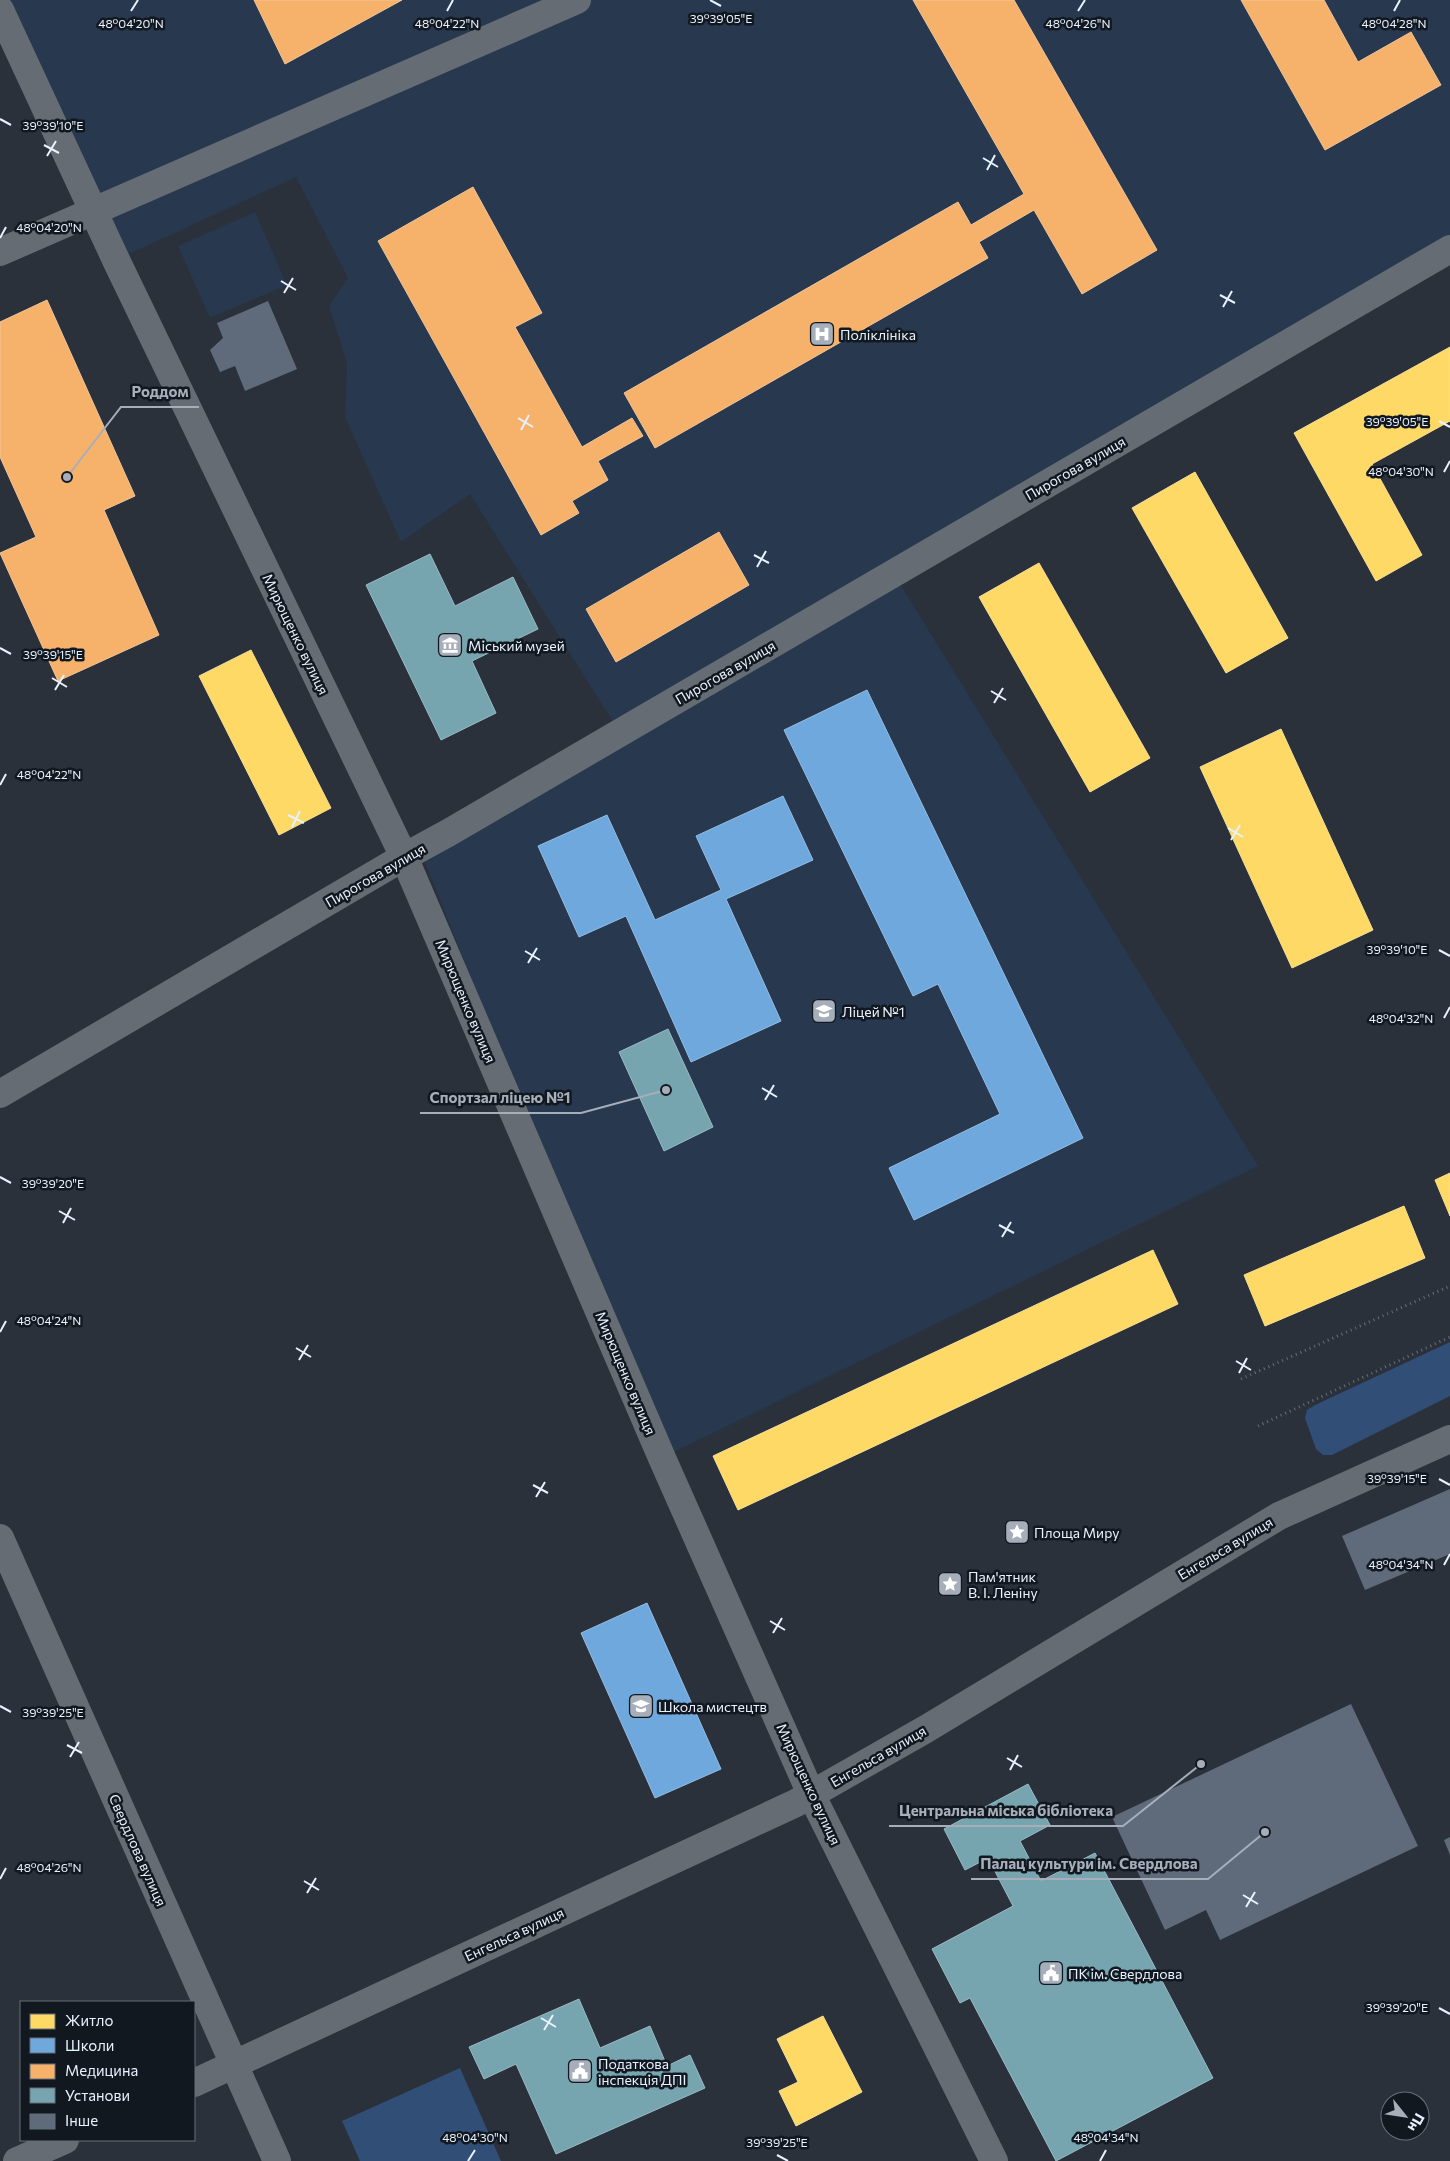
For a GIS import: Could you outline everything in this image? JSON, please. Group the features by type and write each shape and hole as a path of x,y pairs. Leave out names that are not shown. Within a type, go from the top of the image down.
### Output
{"street":[{"path":"0,252 577,0"},
{"name":"Мирющенко вулиця","path":"0,10 272,586 404,856 662,1458 811,1794 994,2161"},
{"name":"Пирогова вулиця","path":"0,1094 404,856 448,833 1450,249"},
{"name":"Енгельса вулиця","path":"195,2082 811,1794 926,1729 1279,1516 1450,1439"},
{"name":"Свердлова вулиця","path":"0,1538 277,2161"},
{"path":"17,2161 63,2141"}],"path":[{"path":"1241,1379 1450,1286"},
{"path":"1258,1426 1450,1337"}],"shaded area":[{"path":"0,0 1450,0 1450,251 894,574 1258,1166 662,1458 423,857 620,733 470,494 401,542 345,417 347,364 329,306 348,278 296,177 116,260"},
{"path":"255,212 287,285 210,318 178,246"},
{"path":"1450,1342 1450,1396 1332,1455 1323,1455 1316,1449 1305,1418 1307,1410"},
{"path":"460,2068 501,2161 360,2161 342,2121"}],"building: Житло":[{"path":"1450,347 1450,421 1372,464 1422,555 1376,581 1294,433"},
{"path":"1195,472 1288,638 1226,673 1132,508"},
{"path":"1039,563 1150,758 1090,792 979,597"},
{"path":"251,650 331,808 279,835 199,676"},
{"path":"1281,729 1373,930 1292,968 1200,767"},
{"path":"1450,1173 1450,1216 1435,1180"},
{"path":"1404,1206 1425,1258 1265,1326 1244,1275"},
{"path":"1153,1250 1178,1304 738,1510 713,1456"},
{"path":"823,2016 862,2092 796,2126 779,2091 798,2082 777,2039"}],"building: Школи":[{"path":"867,690 1083,1138 914,1220 889,1168 1000,1114 938,984 913,996 784,730"},
{"path":"783,796 813,860 726,899 781,1021 691,1062 626,916 579,937 538,846 607,815 655,920 721,890 696,836"},
{"path":"647,1603 721,1769 655,1798 581,1633"}],"building: Медицина":[{"path":"254,0 402,0 285,64"},
{"path":"913,0 1014,0 1157,250 1082,294 1034,210 979,242 988,258 655,448 624,393 958,202 971,225 1024,194"},
{"path":"1241,0 1324,0 1358,62 1411,32 1441,85 1325,150"},
{"path":"473,187 542,313 515,327 582,447 632,418 643,436 598,461 608,480 572,501 579,513 541,535 378,241"},
{"path":"47,300 135,496 104,510 159,635 58,681 0,553 36,537 0,457 0,322"},
{"path":"719,532 749,585 616,662 586,609"}],"building: Установи":[{"name":"Міський музей","path":"430,554 455,606 513,577 538,629 472,661 496,713 441,740 366,585"},
{"path":"668,1029 713,1127 664,1151 619,1052"},
{"name":"ПК ім. Свердлова","path":"1028,1784 1050,1825 1020,1841 1041,1881 1095,1853 1213,2078 1056,2161 970,1998 960,2003 932,1949 1013,1906 988,1858 965,1870 944,1829"},
{"path":"579,1999 600,2048 650,2026 667,2066 690,2055 705,2088 556,2154 516,2064 484,2079 469,2047"}],"building: Інше":[{"path":"268,301 297,369 245,391 235,366 220,372 210,350 223,338 217,323"},
{"path":"1450,1489 1450,1554 1365,1590 1342,1536"},
{"path":"1351,1704 1418,1846 1220,1940 1206,1910 1165,1930 1112,1817"},
{"path":"1450,1837 1450,1855 1444,1840"}],"place":[{"name":"Поліклініка","path":"822,334"},
{"name":"Роддом","path":"67,477"},
{"name":"Міський музей","path":"450,645"},
{"name":"Ліцей №1","path":"824,1011"},
{"name":"Спортзал ліцею №1","path":"666,1090"},
{"name":"Площа Миру","path":"1017,1532"},
{"name":"Пам'ятник В. І. Леніну","path":"950,1584"},
{"name":"Школа мистецтв","path":"641,1706"},
{"name":"Центральна міська бібліотека","path":"1201,1764"},
{"name":"Палац культури ім. Свердлова","path":"1265,1832"},
{"name":"ПК ім. Свердлова","path":"1051,1973"},
{"name":"Податкова інспекція ДПІ","path":"580,2071"}]}
